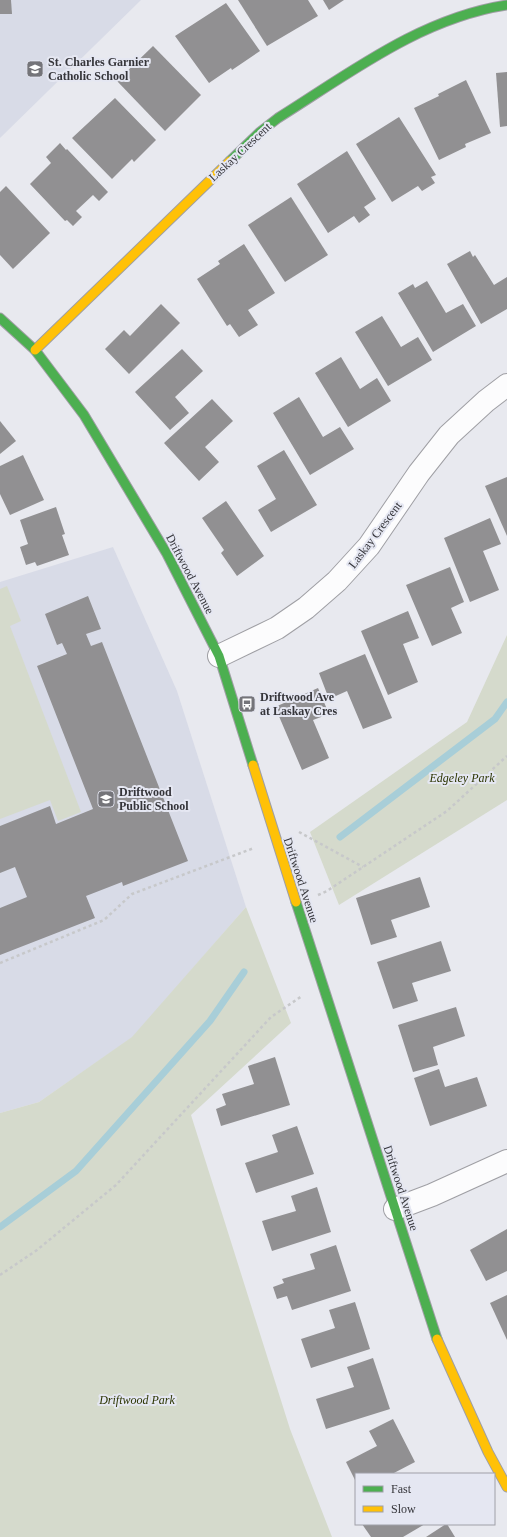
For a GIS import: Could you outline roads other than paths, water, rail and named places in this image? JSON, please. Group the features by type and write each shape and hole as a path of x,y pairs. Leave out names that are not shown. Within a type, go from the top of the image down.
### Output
{"street":[{"name":"Laskay Crescent","path":"35,350 260,132 278,118 410,36 430,26 481,9 507,5"},
{"name":"Driftwood Avenue","path":"0,318 35,350 80,410 127,485 167,554 218,656 323,988 447,1365 507,1487"},
{"name":"Laskay Crescent","path":"218,656 277,628 306,608 353,566 373,541 419,473 449,436 486,401 507,385"},
{"path":"395,1209 432,1195 507,1161"}],"waterway":[{"path":"340,837 495,719 507,702"},
{"path":"0,1227 76,1171 210,1021 244,972"}],"place":[{"name":"St. Charles Garnier Catholic School","path":"35,69"},
{"name":"Driftwood Ave at Laskay Cres","path":"247,704"},
{"name":"Driftwood Public School","path":"106,799"}],"park label":[{"name":"Edgeley Park","path":"462,778"},
{"name":"Driftwood Park","path":"137,1400"}]}
